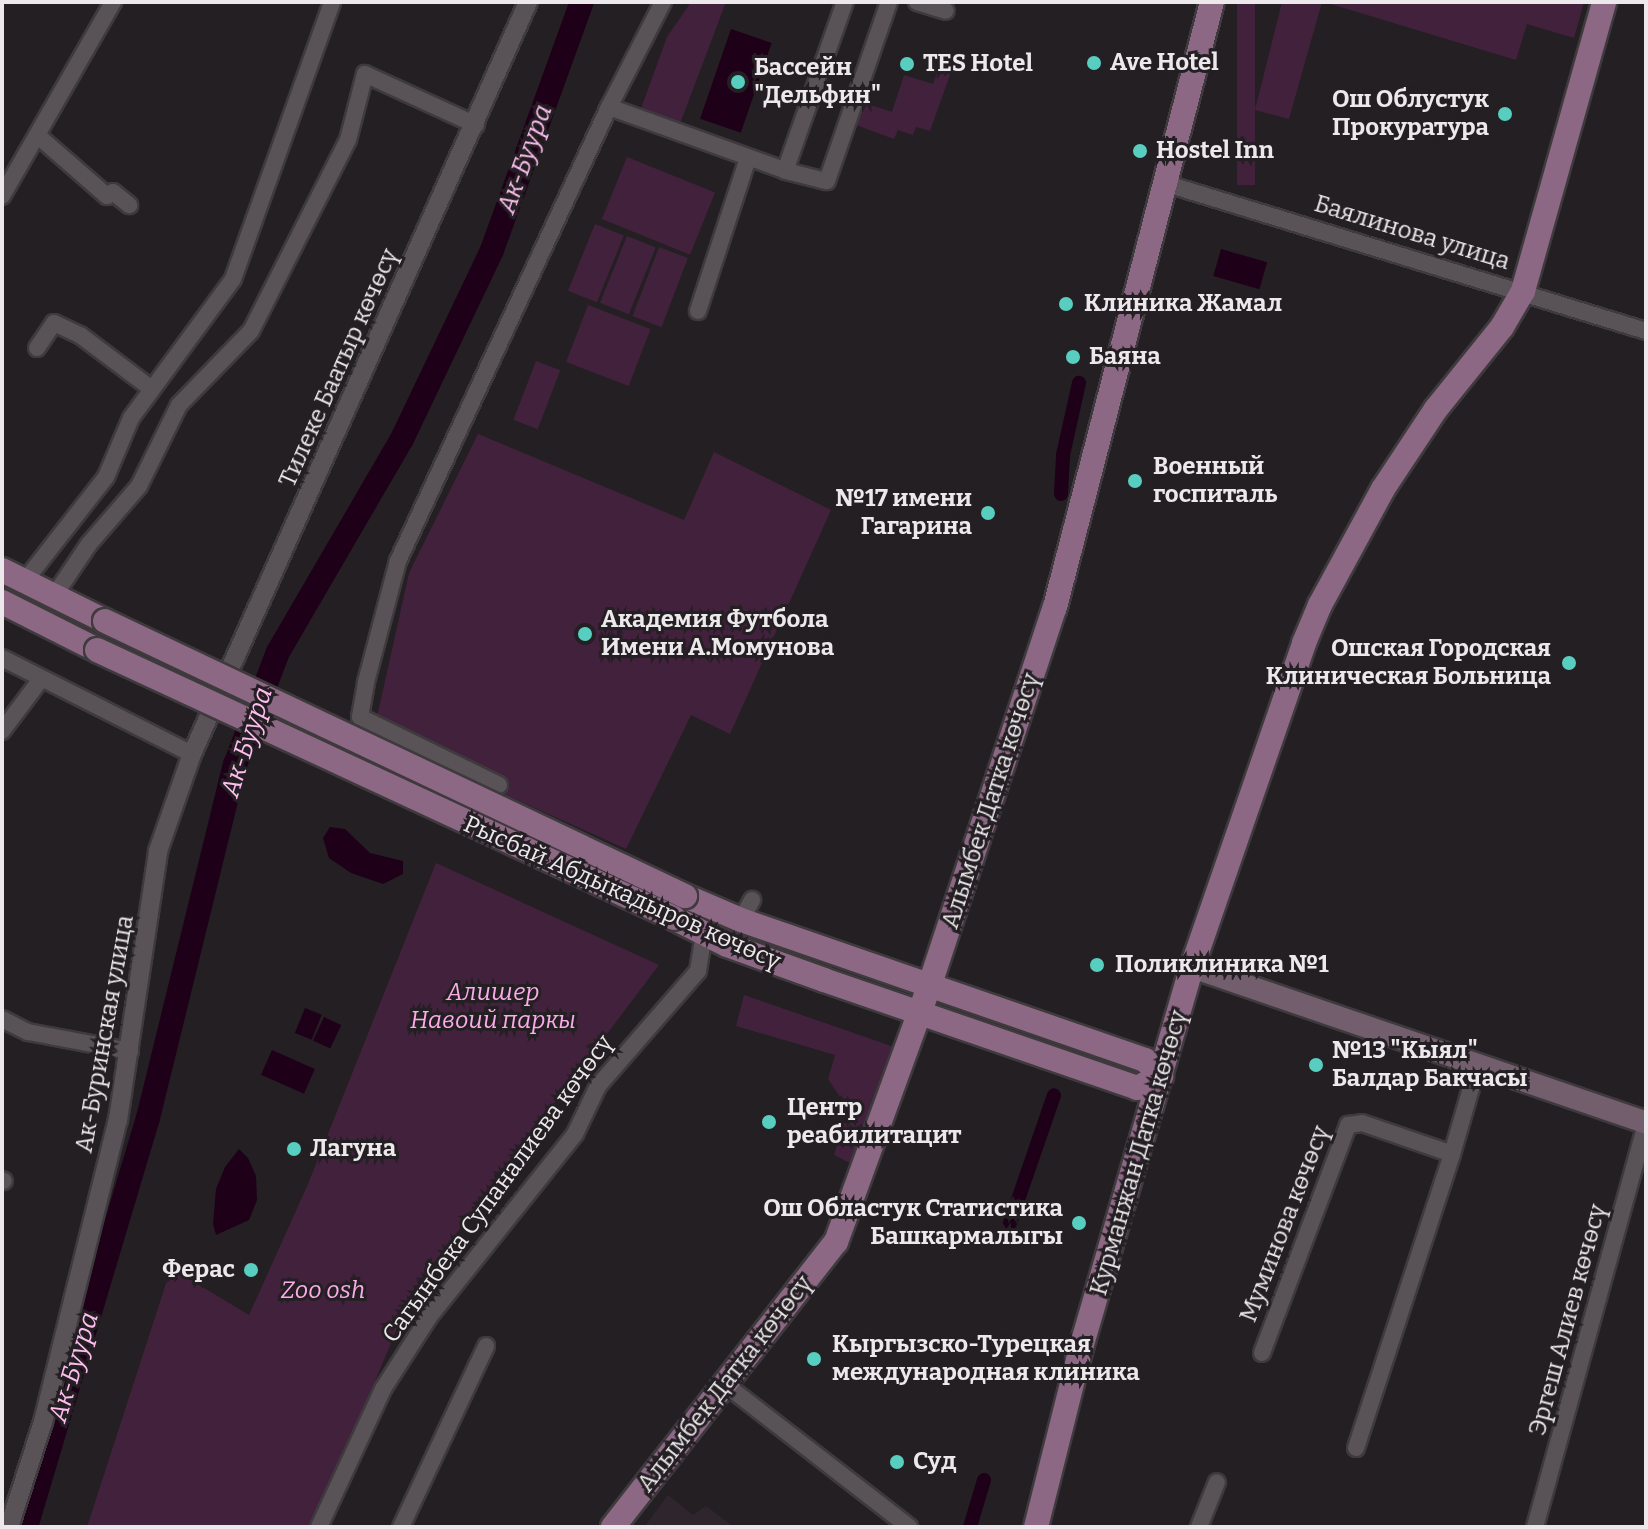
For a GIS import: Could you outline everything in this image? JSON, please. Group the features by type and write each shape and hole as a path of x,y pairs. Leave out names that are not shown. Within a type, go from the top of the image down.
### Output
{"main road":[{"name":"Алымбек Датка көчөсү","path":"613,1527 836,1242 930,984 1055,607 1212,2"},
{"name":"Курманжан Датка көчөсү","path":"1036,1527 1081,1348 1192,967 1320,605 1383,489 1436,409 1502,327 1523,291 1604,2"},
{"name":"Рысбай Абдыкадыров көчөсү","path":"2,570 685,896 746,910 930,984"},
{"name":"Рысбай Абдыкадыров көчөсү","path":"2,602 97,650 704,933 919,1014 1137,1088 1161,1076"},
{"path":"1192,967 1646,1123"},
{"path":"930,984 1145,1060 1161,1076"}],"street":[{"path":"2,196 113,2"},
{"path":"24,582 106,477 131,418 233,279 332,2"},
{"name":"Тилеке Баатыр көчөсү","path":"192,754 476,125 528,2"},
{"path":"499,785 360,717 366,682 398,561 609,107 663,2"},
{"path":"785,171 845,2"},
{"path":"609,107 785,171 827,181 889,2"},
{"path":"917,2 946,11"},
{"path":"54,596 89,544 139,486 179,405 251,331 348,140 365,74 476,125"},
{"path":"37,135 107,196 113,192 129,205"},
{"path":"698,311 748,158"},
{"name":"Баялинова улица","path":"1164,183 1646,331"},
{"path":"37,348 54,323 80,335 152,389"},
{"path":"2,658 192,754"},
{"path":"2,731 41,679"},
{"name":"Ак-Буринская улица","path":"9,1527 47,1407 118,1120 158,851 192,754"},
{"name":"Сагынбека Супаналиева көчөсү","path":"319,1527 383,1389 429,1317 568,1143 598,1086 698,971 704,933"},
{"path":"2,1019 28,1032 130,1051"},
{"path":"1356,1448 1452,1154 1478,1064"},
{"name":"Муминова көчөсү","path":"1262,1353 1348,1125 1362,1123 1452,1154"},
{"name":"Эргеш Алиев көчөсү","path":"1535,1527 1646,1123"},
{"path":"401,1527 486,1346"},
{"path":"726,1385 909,1527"},
{"path":"1199,1527 1217,1482"}],"shaded area":[{"name":"Бассейн \"Дельфин\"","path":"731,29 772,43 741,133 700,119"},
{"path":"1221,249 1267,262 1259,289 1213,276"},
{"path":"330,827 345,829 370,853 403,861 403,874 383,884 351,873 329,858 323,838"},
{"path":"305,1008 322,1015 312,1040 295,1033"},
{"path":"324,1017 341,1025 330,1049 313,1041"},
{"path":"272,1050 315,1069 304,1094 261,1075"},
{"path":"239,1149 248,1158 256,1176 257,1200 249,1220 216,1235 213,1224 216,1189 225,1167"},
{"path":"668,1495 693,1515 706,1506 734,1527 644,1527"}],"green space":[{"path":"691,2 726,2 678,129 639,114 667,37"},
{"path":"1237,2 1255,2 1255,185 1237,185"},
{"path":"1282,2 1322,2 1289,119 1255,110"},
{"path":"1324,2 1584,2 1574,38 1527,24 1516,60"},
{"path":"943,53 956,58 930,131 916,127 913,135 898,130 894,139 856,125 862,102 892,112 904,75 933,84"},
{"path":"627,157 715,193 690,255 602,219"},
{"path":"595,224 624,236 597,302 568,291"},
{"path":"627,236 656,248 629,314 600,303"},
{"path":"659,247 688,258 661,327 632,316"},
{"path":"588,305 651,329 629,386 566,362"},
{"path":"536,361 560,370 538,429 513,420"},
{"name":"Академия Футбола Имени А.Момунова","path":"478,434 684,520 714,452 831,510 730,734 691,715 626,849 373,735 409,573"},
{"name":"Алишер Навоий паркы","path":"436,863 659,965 412,1292 315,1527 87,1527 171,1268 249,1315 308,1184"},
{"path":"744,995 900,1049 854,1165 834,1155 848,1109 828,1079 835,1055 736,1026"}],"waterway":[{"name":"Ак-Буура","path":"26,1527 148,1118 235,765 278,652 402,439 492,250 582,2"},
{"path":"1061,494 1063,455 1079,383"},
{"path":"1010,1223 1054,1095"},
{"path":"970,1527 984,1480"}],"place":[{"name":"Ave Hotel","path":"1094,63"},
{"name":"TES Hotel","path":"907,64"},
{"name":"Бассейн \"Дельфин\"","path":"738,82"},
{"name":"Ош Облустук Прокуратура","path":"1505,114"},
{"name":"Hostel Inn","path":"1140,151"},
{"name":"Клиника Жамал","path":"1066,304"},
{"name":"Баяна","path":"1073,357"},
{"name":"Военный госпиталь","path":"1135,481"},
{"name":"№17 имени Гагарина","path":"988,513"},
{"name":"Академия Футбола Имени А.Момунова","path":"585,634"},
{"name":"Ошская Городская Клиническая Больница","path":"1569,663"},
{"name":"Поликлиника №1","path":"1097,965"},
{"name":"№13 \"Кыял\" Балдар Бакчасы","path":"1316,1065"},
{"name":"Центр реабилитацит","path":"769,1122"},
{"name":"Лагуна","path":"294,1149"},
{"name":"Ош Областук Статистика Башкармалыгы","path":"1079,1223"},
{"name":"Ферас","path":"251,1270"},
{"name":"Кыргызско-Турецкая международная клиника","path":"814,1359"},
{"name":"Суд","path":"897,1462"}],"park label":[{"name":"Zoo osh","path":"323,1291"}]}
